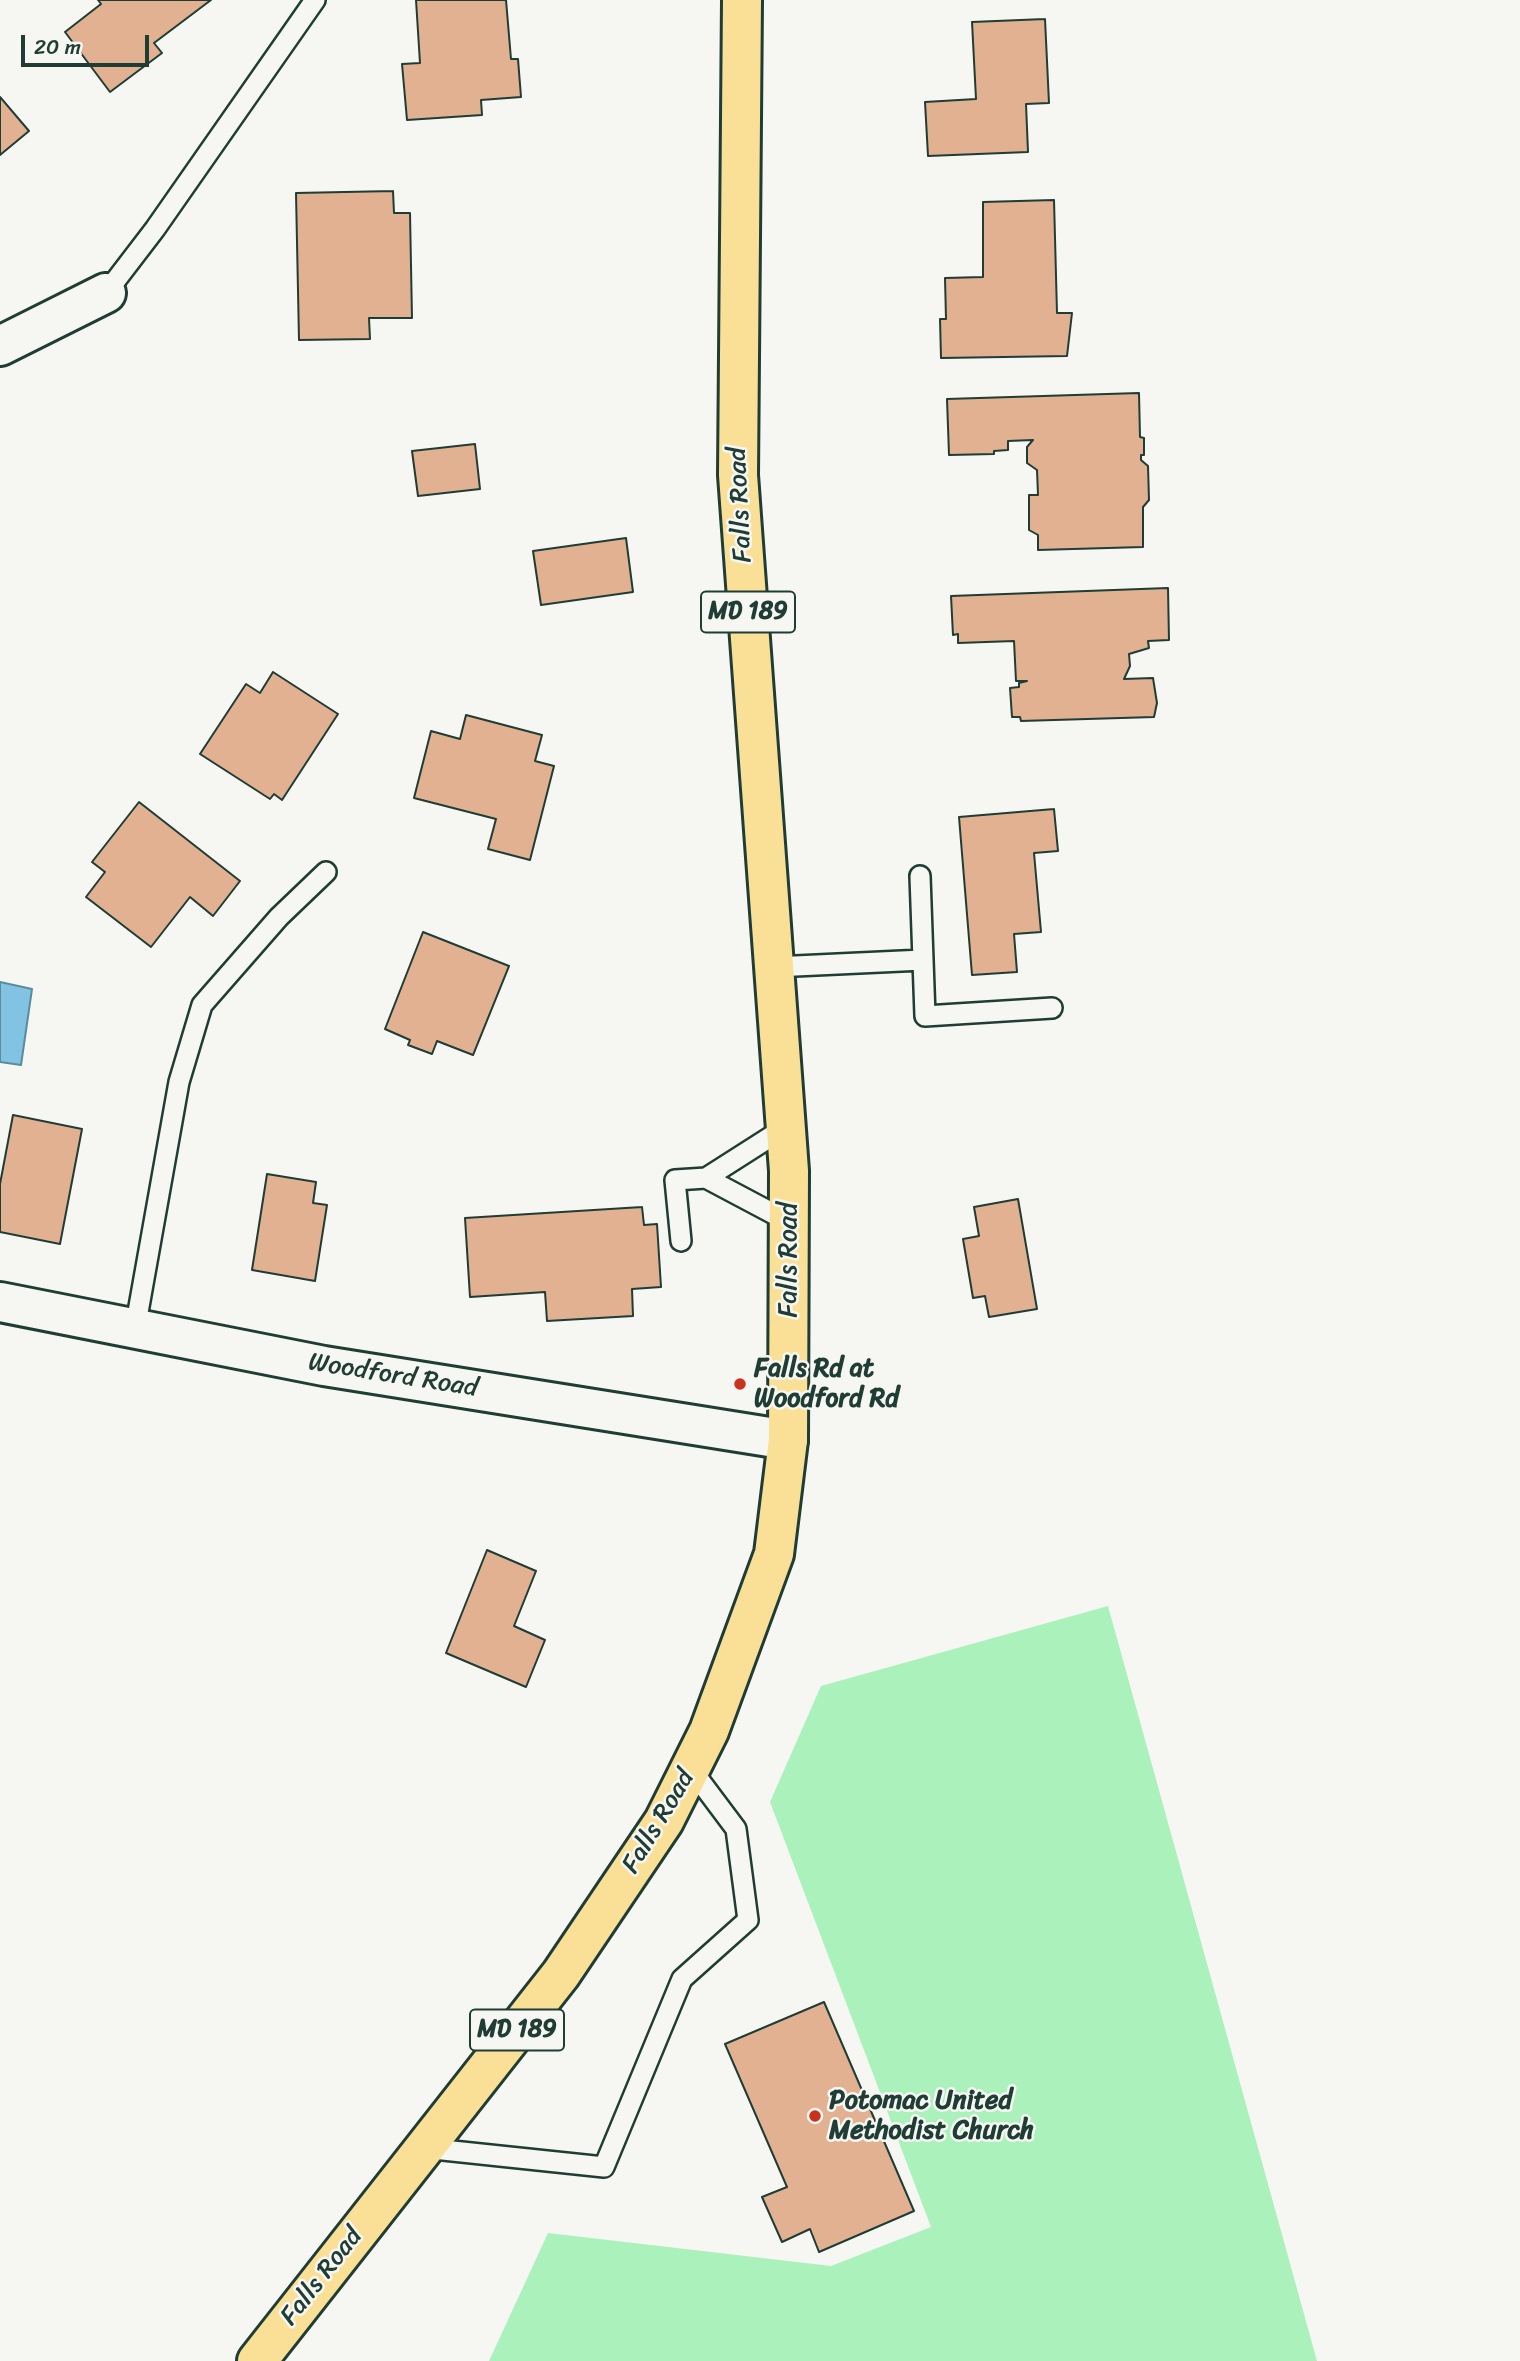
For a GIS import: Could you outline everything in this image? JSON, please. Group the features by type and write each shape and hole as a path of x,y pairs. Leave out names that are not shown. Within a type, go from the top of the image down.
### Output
{"main road":[{"name":"Falls Road","path":"257,2361 561,1974 664,1821 709,1731 774,1554 788,1440 789,1171 738,475 742,0"}],"street":[{"path":"0,346 106,293"},
{"name":"Woodford Road","path":"0,1302 324,1366 788,1440"}],"lane":[{"path":"106,293 155,229 315,0"},
{"path":"135,1329 179,1082 202,1005 279,916 326,872"},
{"path":"920,876 925,1016 1052,1009"},
{"path":"774,967 923,960"},
{"path":"681,1241 675,1180 706,1178 786,1127"},
{"path":"706,1178 789,1222"},
{"path":"424,2148 604,2167 682,1979 748,1920 736,1829 691,1769"}],"green space":[{"path":"1108,1606 1317,2361 489,2361 548,2233 831,2266 931,2227 770,1802 821,1686"}],"water":[{"path":"0,982 32,989 21,1065 0,1062"}],"building":[{"path":"98,0 211,0 154,43 162,53 110,92 65,32 101,4"},
{"path":"416,0 506,0 511,59 518,59 521,97 481,100 482,115 407,120 402,64 420,63"},
{"path":"1045,19 1049,103 1026,104 1028,152 928,156 925,102 976,99 972,22"},
{"path":"0,97 29,131 0,155"},
{"path":"393,191 394,213 410,213 412,318 369,318 370,339 299,340 296,193"},
{"path":"1054,200 1057,313 1072,313 1067,356 941,358 940,319 946,319 945,278 983,277 983,202"},
{"path":"1139,393 1140,437 1144,438 1144,455 1141,455 1141,460 1148,466 1149,500 1143,507 1143,547 1038,550 1038,535 1029,530 1029,495 1038,495 1037,470 1027,463 1027,447 1033,440 1008,441 1008,450 994,451 994,454 949,455 947,399"},
{"path":"475,444 480,489 418,496 412,451"},
{"path":"626,538 633,592 541,605 533,551"},
{"path":"1168,588 1169,640 1148,641 1149,648 1129,654 1130,666 1124,679 1153,678 1157,703 1154,717 1021,721 1020,717 1012,717 1010,688 1019,687 1019,683 1027,681 1016,681 1014,641 958,643 958,634 953,635 951,596"},
{"path":"273,672 338,714 282,800 274,794 270,799 200,754 246,684 260,693"},
{"path":"466,715 542,735 535,761 554,766 530,860 488,849 496,819 414,798 431,731 460,739"},
{"path":"139,802 240,881 213,916 190,897 151,947 86,897 105,872 92,862"},
{"path":"1054,809 1058,851 1034,853 1041,932 1014,934 1017,972 972,975 959,817"},
{"path":"423,932 509,966 473,1055 437,1041 432,1054 408,1045 410,1040 385,1029"},
{"path":"13,1115 82,1129 60,1244 0,1232 0,1184"},
{"path":"267,1174 316,1182 313,1203 327,1205 315,1281 252,1270"},
{"path":"1018,1199 1037,1309 989,1317 985,1296 973,1298 963,1239 979,1236 974,1207"},
{"path":"642,1207 644,1225 657,1224 661,1287 632,1289 633,1316 547,1321 545,1292 470,1297 465,1218"},
{"path":"487,1550 536,1571 514,1626 545,1640 526,1687 446,1653"},
{"name":"Potomac United Methodist Church","path":"824,2002 914,2211 819,2252 810,2229 782,2242 762,2197 787,2187 725,2044"}],"place":[{"name":"Falls Rd at Woodford Rd","path":"740,1384"},
{"name":"Potomac United Methodist Church","path":"815,2116"}]}
